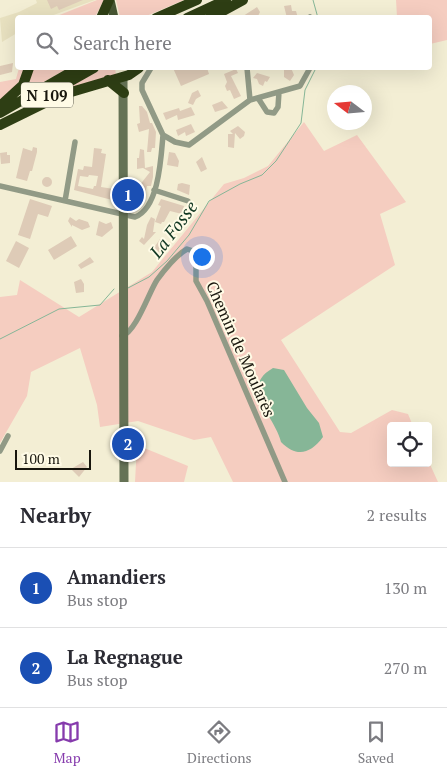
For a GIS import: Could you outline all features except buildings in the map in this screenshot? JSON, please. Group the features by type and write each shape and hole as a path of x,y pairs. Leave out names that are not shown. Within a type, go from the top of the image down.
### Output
{"highway":[{"path":"102,15 110,0"},
{"path":"163,15 197,0"},
{"path":"176,15 208,0"},
{"path":"194,15 226,0"},
{"path":"216,15 243,0"},
{"path":"0,106 23,85 28,70"},
{"name":"N 109","path":"0,113 75,70"},
{"name":"N 109","path":"0,124 91,70"},
{"path":"0,124 61,95 108,80 123,72 132,74 137,70"},
{"path":"108,80 124,93"}],"main road":[{"path":"110,0 111,15"}],"street":[{"path":"0,186 124,216 135,217 142,214 147,209 154,190 163,135 142,90 142,83 150,70"},
{"path":"247,70 250,100"},
{"path":"163,135 175,142 189,145 250,100 300,86 309,70"},
{"path":"123,72 124,216 122,336 124,482"},
{"path":"258,98 267,112 274,113 278,107 279,92"},
{"path":"65,201 74,142"},
{"path":"154,190 188,201"},
{"name":"Chemin de Moularès","path":"122,336 132,330 155,283 171,263 187,249 196,252 197,284 207,301 285,482"},
{"path":"0,451 8,436"}],"shaded area":[{"path":"36,0 95,0 54,15 15,15 15,34 2,42 0,18 19,12 37,3"},
{"path":"97,0 104,0 96,15 60,15"},
{"path":"116,0 184,0 149,15 120,15"},
{"path":"396,0 447,0 447,40 432,44 432,15 397,15"},
{"path":"18,70 24,70 12,91 0,102 0,82 16,79"},
{"path":"31,70 65,70 20,96"},
{"path":"99,70 115,70 116,75 60,92"},
{"path":"304,122 324,151 357,135 406,202 380,214 395,265 281,340 340,432 351,433 392,410 408,414 411,422 387,422 387,467 431,467 438,482 233,482 211,437 194,440 138,421 100,427 97,405 80,348 31,372 27,396 0,443 0,297 17,295 20,280 79,317 152,272 224,184 244,178 268,166"},
{"path":"273,368 284,370 307,408 319,423 323,437 313,447 303,452 292,450 281,442 262,403 259,384 263,376"},
{"path":"137,445 188,466 184,482 135,482"}],"waterway":[{"name":"La Fosse","path":"313,0 317,15"},
{"name":"La Fosse","path":"128,288 149,277 167,261 189,235 209,201 240,184 262,175 276,161 301,123 305,90 315,70"},
{"name":"La Fosse","path":"0,339 59,309 100,305 114,289"}],"place":[{"name":"Amandiers","path":"128,195"},
{"name":"La Regnague","path":"128,444"}]}
